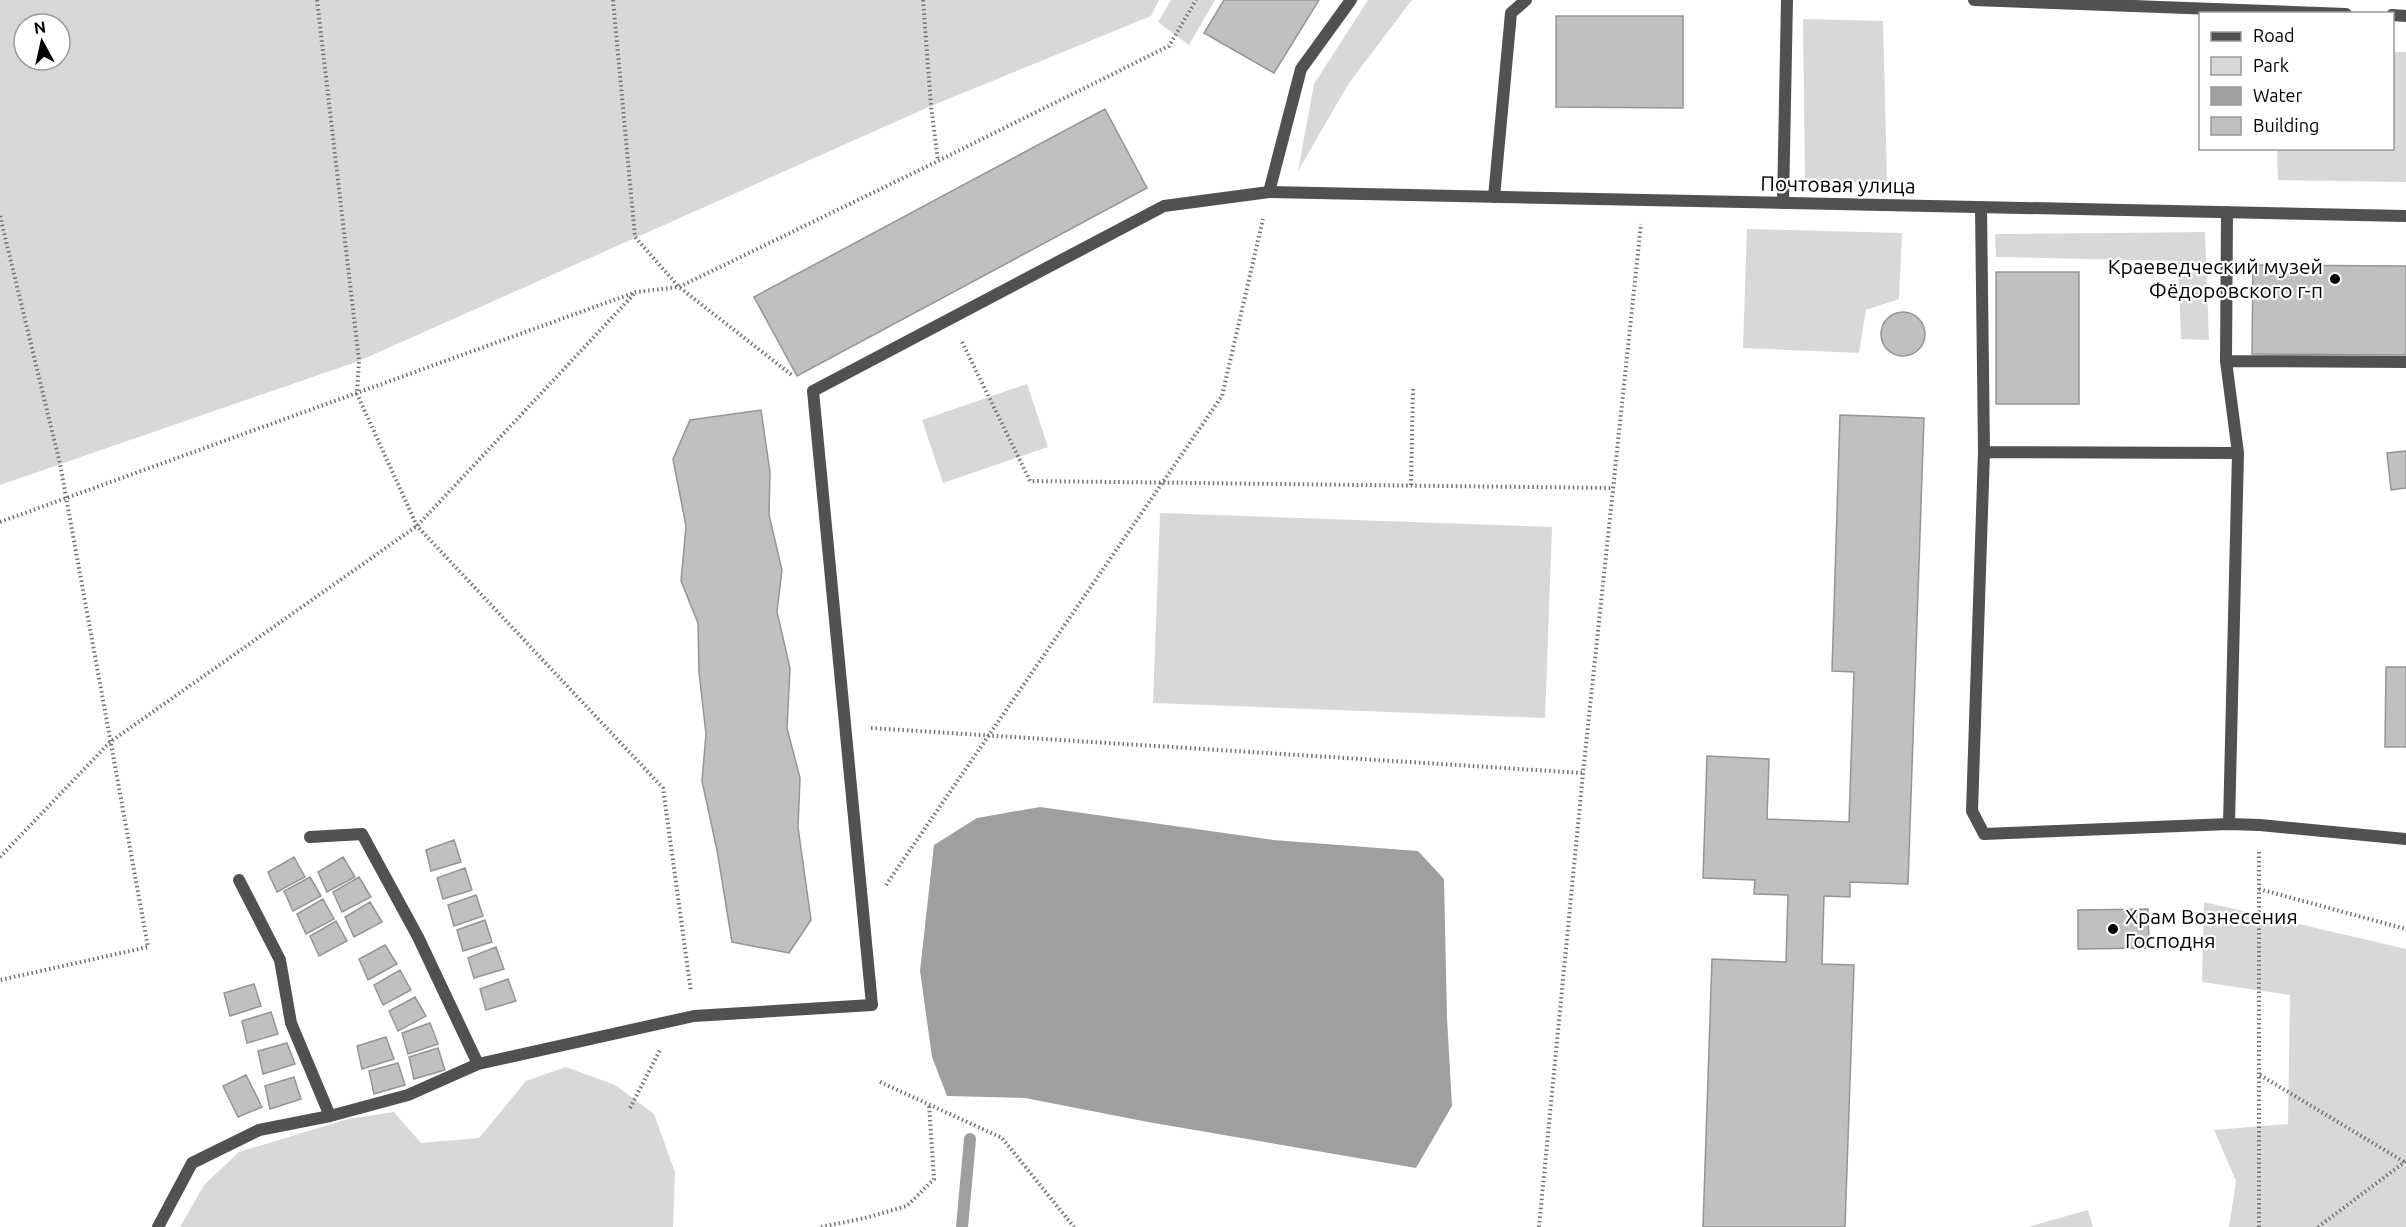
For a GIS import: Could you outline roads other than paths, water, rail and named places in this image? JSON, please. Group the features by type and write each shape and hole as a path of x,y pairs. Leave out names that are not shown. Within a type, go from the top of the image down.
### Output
{"street":[{"path":"1269,192 1301,69 1352,0"},
{"path":"1494,196 1511,13 1526,0"},
{"path":"1783,203 1787,0"},
{"path":"1974,0 2195,4 2316,12"},
{"name":"Почтовая улица","path":"478,1064 694,1017 872,1005 813,391 1164,206 1269,192 2406,216"},
{"path":"1981,207 1984,452 1972,811 1984,834 2229,824 2406,839"},
{"path":"2227,212 2226,361 2238,453 2229,824"},
{"path":"2226,361 2406,362"},
{"path":"1984,452 2238,453"},
{"path":"158,1227 192,1163 259,1130 330,1116 408,1095 478,1064 418,937 362,834 310,837"},
{"path":"239,880 280,960 291,1023 330,1116"}],"water":[{"path":"1040,807 1273,840 1418,851 1444,879 1447,1018 1452,1106 1416,1168 1148,1122 1025,1098 947,1096 932,1057 920,971 934,845 977,818"}],"waterway":[{"path":"962,1227 970,1139"}],"place":[{"name":"Краеведческий музей Фёдоровского г-п","path":"2335,279"},
{"name":"Храм Вознесения Господня","path":"2113,929"}]}
